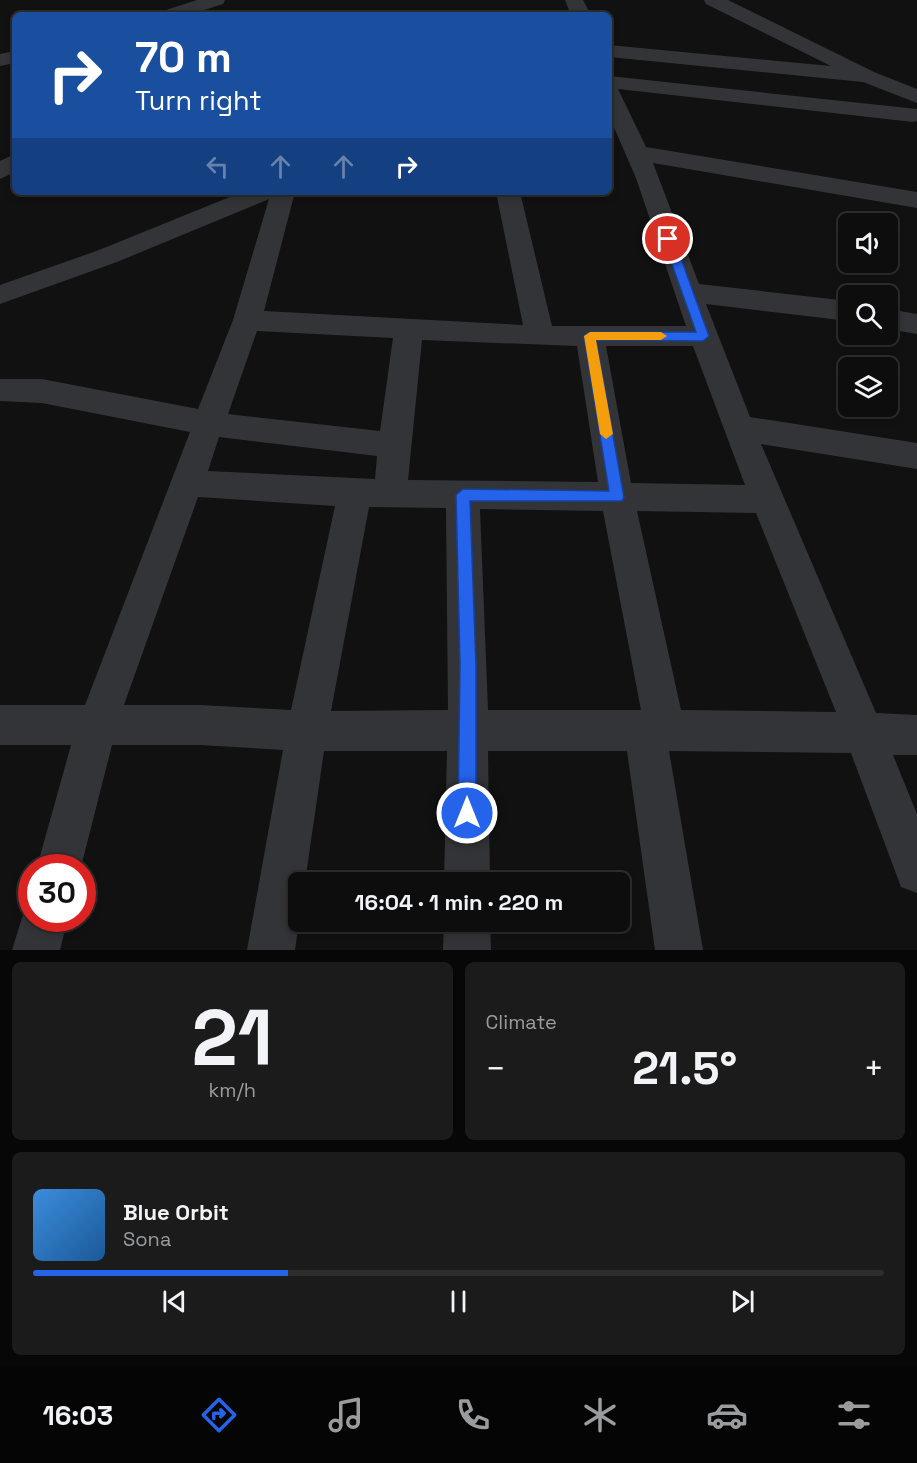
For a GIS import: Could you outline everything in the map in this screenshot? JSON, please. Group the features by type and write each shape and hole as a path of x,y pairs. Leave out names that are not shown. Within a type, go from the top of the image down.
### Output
{"street":[{"path":"713,0 867,76 916,111"},
{"path":"192,12 214,9"},
{"path":"612,51 867,76"},
{"path":"612,82 916,111"},
{"path":"612,99 637,153 738,428 865,735 917,872"},
{"path":"637,153 917,200"},
{"path":"0,295 108,256 257,195"},
{"path":"62,854 97,725 186,483 211,424 247,320 282,195"},
{"path":"509,195 540,336"},
{"path":"687,292 838,310"},
{"path":"247,320 540,336 703,336"},
{"path":"898,321 917,324"},
{"path":"391,494 394,445 409,329"},
{"path":"590,336 656,732 679,950"},
{"path":"0,390 42,391 211,424 394,445"},
{"path":"738,428 917,456"},
{"path":"186,483 354,493 766,499"},
{"path":"272,950 308,731 354,493"},
{"path":"463,495 468,665 467,872"},
{"path":"0,725 200,725 308,731 748,730 917,735"},
{"path":"36,950 41,932"},
{"path":"467,932 467,950"}],"slow traffic":[{"path":"606,434 590,336 661,336"}],"route":[{"path":"467,813 468,665 463,495 617,497 590,336 703,336 668,239"}]}
